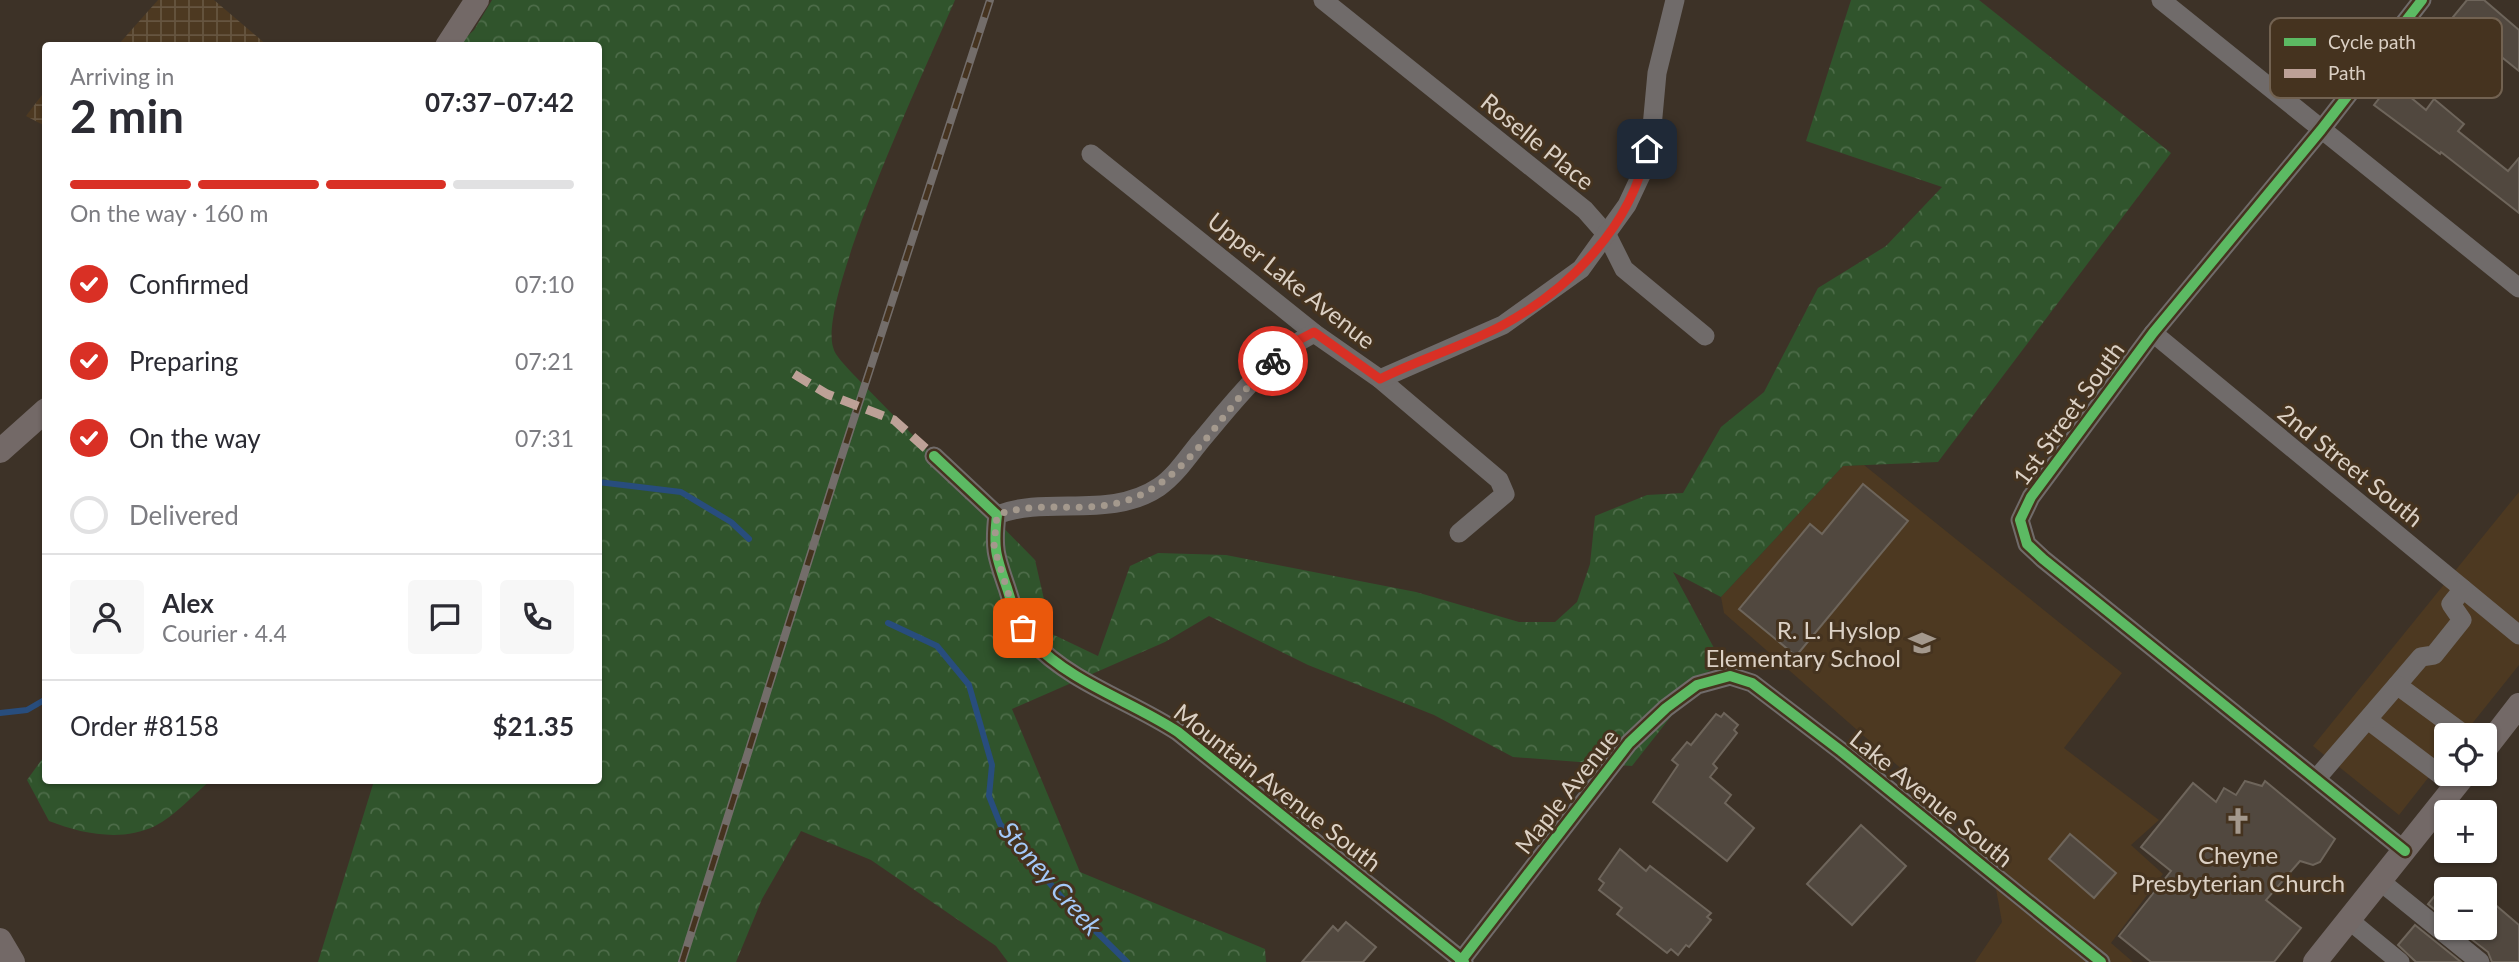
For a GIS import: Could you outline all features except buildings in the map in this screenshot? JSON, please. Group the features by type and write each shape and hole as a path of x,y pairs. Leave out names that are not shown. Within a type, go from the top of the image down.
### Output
{"main road":[{"path":"450,42 477,0"},
{"path":"0,451 42,414"},
{"path":"2497,733 2519,705"},
{"path":"2324,959 2349,920 2455,786"},
{"path":"0,940 13,962"}],"street":[{"name":"Roselle Place","path":"1323,0 1585,210 1607,235 1624,269 1705,336"},
{"path":"1380,379 1503,325 1581,269 1627,205 1643,171 1652,127 1657,73 1675,0"},
{"path":"2161,0 2270,89"},
{"name":"1st Street South","path":"2408,18 2422,0"},
{"path":"2282,98 2519,288"},
{"name":"1st Street South","path":"2346,98 2152,333 2031,497 2020,520 2027,544 2405,851"},
{"name":"Upper Lake Avenue","path":"1090,154 1314,332 1380,379 1499,480 1506,490 1505,494 1459,533"},
{"path":"934,456 997,515 1018,507 1087,507 1118,503 1158,487 1263,370 1293,343 1314,332"},
{"name":"2nd Street South","path":"2152,333 2519,635"},
{"name":"Mountain Avenue South","path":"997,515 994,547 1015,615 1031,640 1056,662 1085,681 1148,712 1178,732 1461,961"},
{"path":"2316,779 2421,657 2434,655 2462,620 2451,604 2463,589"},
{"name":"Maple Avenue","path":"1461,961 1629,743 1666,708 1697,685 1730,677"},
{"name":"Lake Avenue South","path":"1730,677 1752,683 1842,751 2101,962"},
{"path":"2397,685 2449,723"},
{"path":"2368,720 2434,763"},
{"path":"2381,881 2480,962"},
{"path":"2349,920 2400,962"}],"shaded area":[{"path":"158,0 214,0 263,42 121,42"},
{"path":"42,95 42,124 26,116"},
{"name":"R. L. Hyslop Elementary School","path":"1864,465 2122,673 2064,748 2159,820 2131,845 2163,874 2111,943 2133,962 1975,962 2002,922 1988,845 1724,613 1721,597 1843,466"},
{"path":"2519,492 2519,665 2473,723 2434,723 2434,770 2399,815 2313,746"}],"green space":[{"path":"492,0 955,0 901,123 858,231 842,280 833,320 833,347 852,373 1035,560 1052,634 1098,656 1130,566 1158,553 1226,555 1416,592 1519,622 1555,622 1577,602 1590,564 1595,516 1647,495 1683,493 1721,427 1764,392 1818,288 1886,246 1942,187 1806,141 1851,0 1979,0 2171,153 1938,462 1843,466 1721,597 1673,572 1721,661 1702,677 1632,766 1513,757 1434,715 1308,665 1209,616 1165,642 1012,709 1080,872 1265,949 1266,962 1008,962 996,946 871,860 801,831 762,899 736,962 318,962 373,784 602,784 602,42 461,42 474,30"},
{"path":"42,759 42,784 207,784 177,811 155,826 116,835 88,833 49,821 27,780"}],"waterway":[{"name":"Stoney Creek","path":"602,482 681,492 731,522 749,539"},
{"name":"Stoney Creek","path":"888,623 937,646 969,685 992,765 989,796 1000,824 1063,899 1127,962"},
{"name":"Stoney Creek","path":"0,713 27,710 42,701"}],"railway":[{"path":"682,962 834,480 990,0"}],"marked path":[{"path":"794,374 827,394 894,420 934,456"}],"cycle path":[{"path":"2408,18 2422,0"},
{"path":"2346,98 2153,333 2031,497 2020,520 2027,544 2043,559 2405,851"},
{"path":"934,456 997,515 995,536 998,560 1016,616 1032,641 1065,669 1178,732 1464,962"},
{"path":"1460,962 1629,743 1666,708 1697,685 1730,676 1752,683 1841,751 2101,962"}],"way so far":[{"path":"1023,628 1015,615 994,547 997,515 1018,507 1087,507 1118,503 1158,487 1181,465 1273,361"}],"place":[{"name":"R. L. Hyslop Elementary School","path":"1922,643"},
{"name":"Cheyne Presbyterian Church","path":"2238,821"}],"route":[{"path":"1273,361 1293,343 1314,332 1380,379 1503,325 1581,269 1627,205 1643,171 1647,149"}]}
